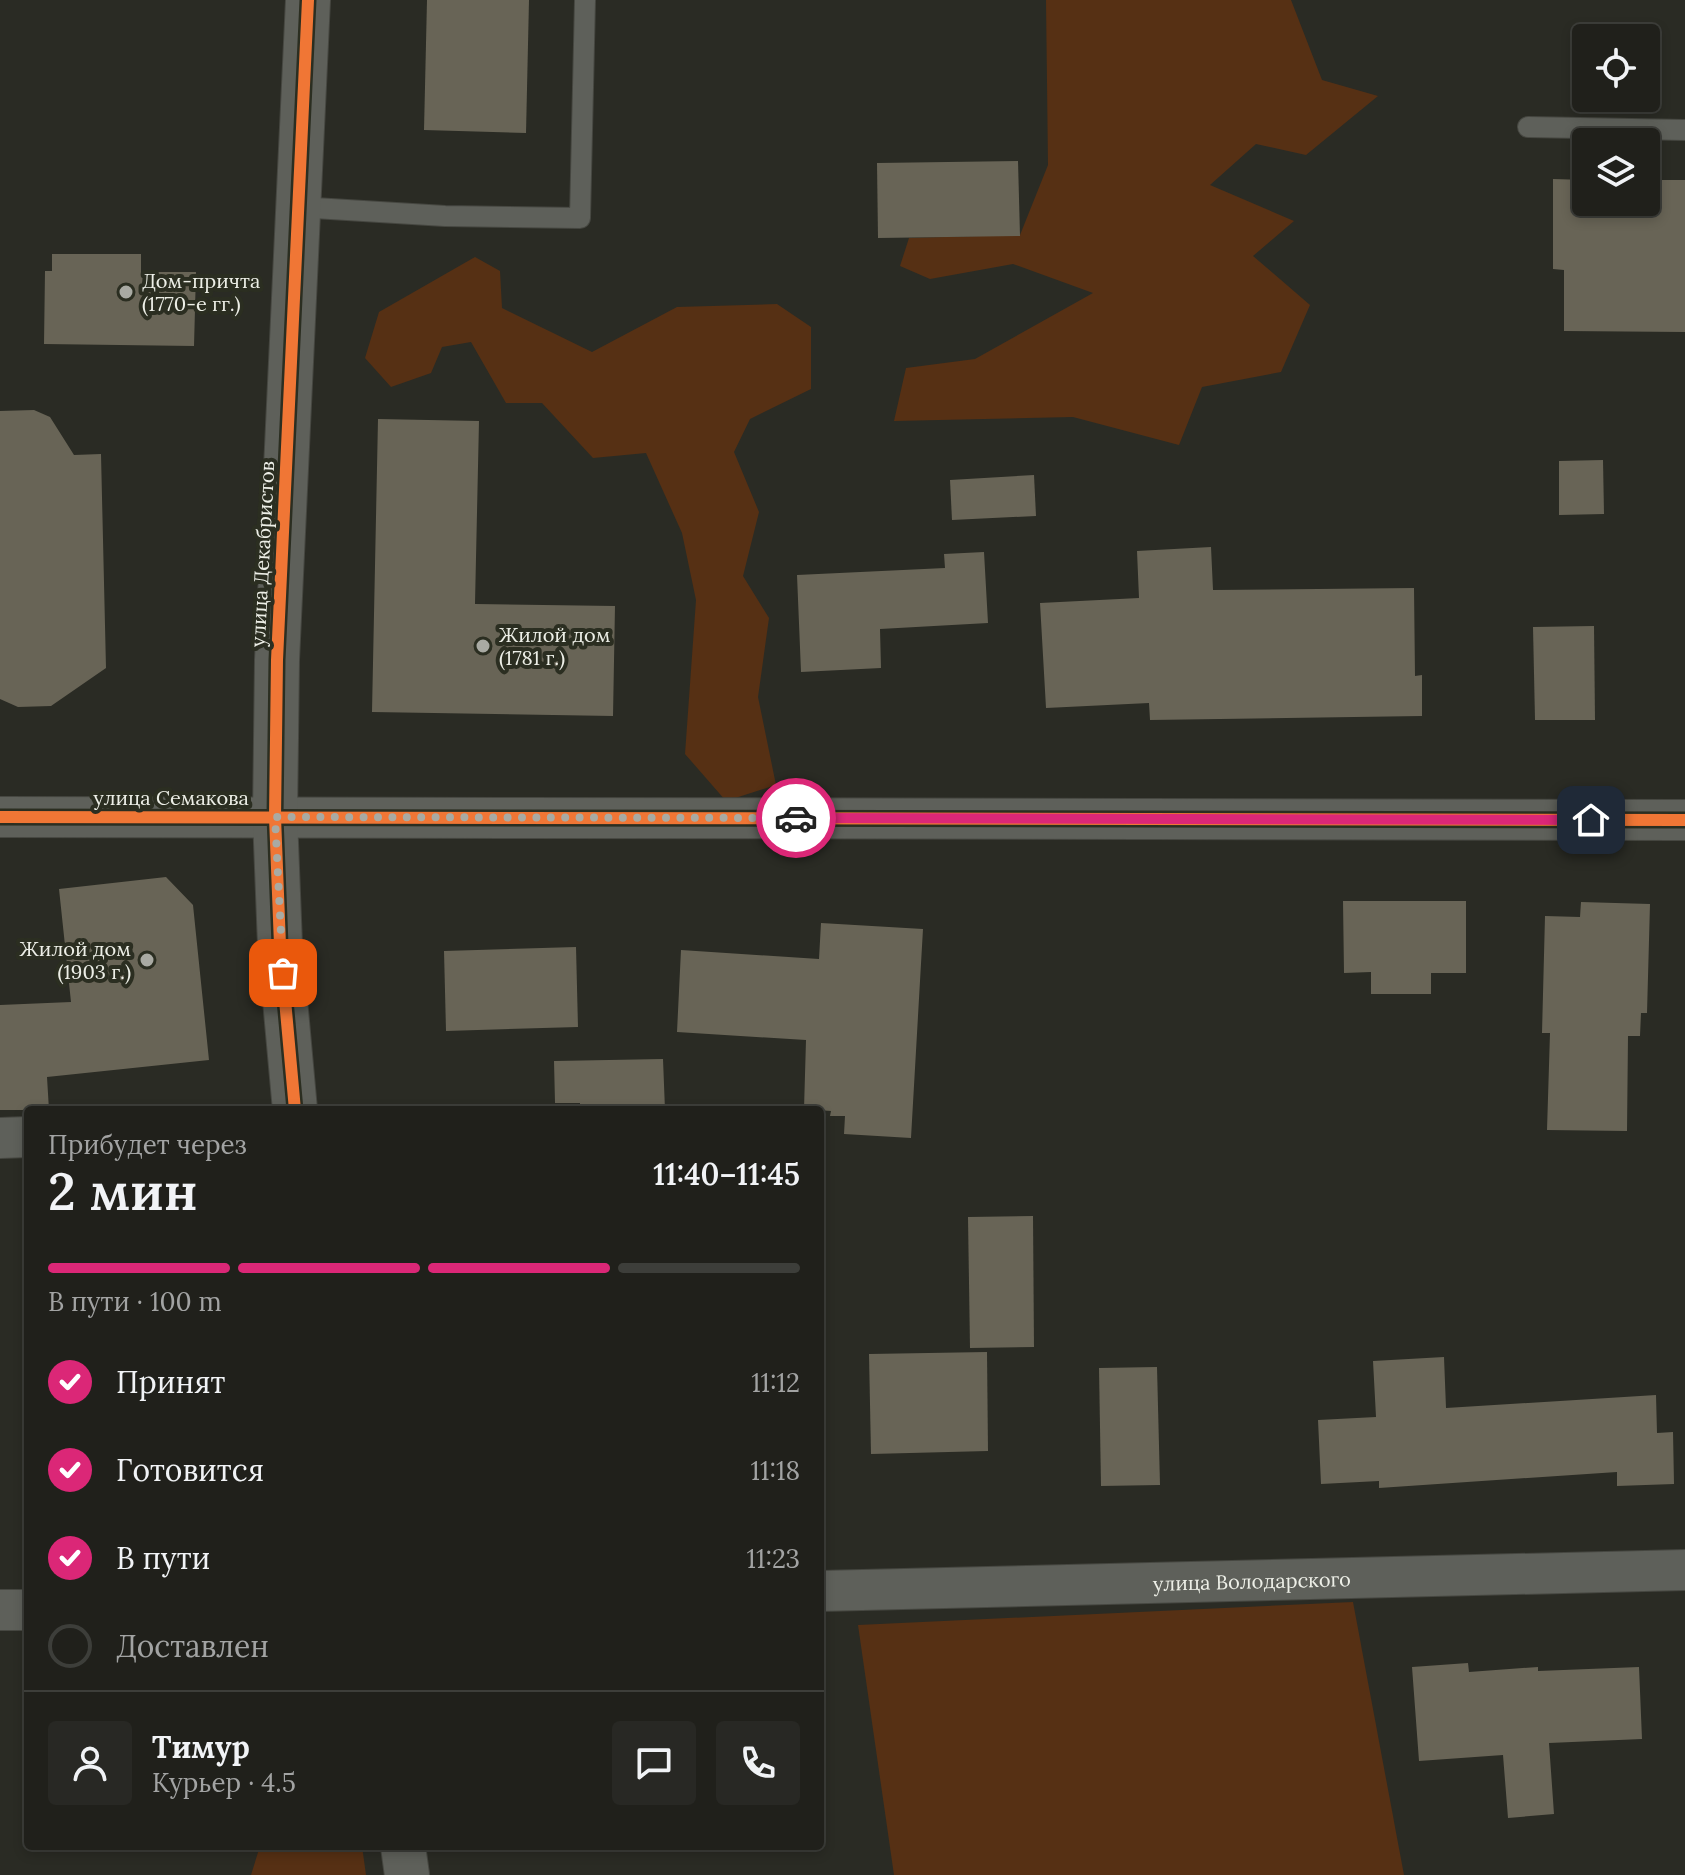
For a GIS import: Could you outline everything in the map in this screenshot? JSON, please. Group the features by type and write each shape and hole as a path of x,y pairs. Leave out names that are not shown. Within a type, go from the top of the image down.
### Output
{"street":[{"name":"улица Декабристов","path":"295,1106 280,945 275,817 277,660 308,0"},
{"name":"улица Семакова","path":"0,817 1685,820"},
{"path":"0,1138 24,1137"},
{"name":"улица Володарского","path":"824,1591 1685,1570"},
{"path":"0,1610 24,1610"},
{"path":"404,1850 407,1875"}],"lane":[{"path":"298,207 445,216 580,218 585,0"},
{"path":"1528,127 1685,130"}],"shaded area":[{"path":"1046,0 1291,0 1322,80 1378,96 1306,155 1256,144 1210,185 1294,221 1253,256 1310,305 1281,372 1202,387 1179,445 1073,417 894,421 906,368 975,359 1093,293 1013,264 930,279 900,266 909,238 1020,235 1048,165"},
{"path":"475,257 500,271 502,308 592,352 677,307 777,304 811,327 811,389 750,419 734,452 759,512 743,576 769,618 758,697 776,785 726,801 685,754 696,600 682,533 646,453 593,458 542,403 506,403 471,342 442,347 431,373 391,387 365,358 379,312"},
{"path":"1353,1602 1404,1875 894,1875 858,1625"},
{"path":"259,1850 363,1850 366,1875 251,1875"}],"building":[{"path":"427,0 529,0 526,133 424,130"},
{"path":"1018,161 1020,236 878,238 877,163"},
{"path":"1553,179 1572,180 1572,216 1660,216 1660,180 1685,180 1685,332 1564,331 1564,270 1553,269"},
{"path":"52,254 141,254 141,272 196,272 194,346 44,344 45,271 52,271"},
{"path":"34,410 50,417 74,455 101,454 106,668 51,706 18,707 0,699 0,411"},
{"path":"378,419 479,421 475,604 615,606 613,716 372,712"},
{"path":"1603,460 1604,514 1559,515 1559,461"},
{"path":"1034,475 1036,516 952,520 950,480"},
{"path":"1211,547 1213,590 1414,588 1415,676 1422,675 1422,716 1150,720 1149,703 1046,708 1040,603 1139,598 1137,551"},
{"path":"984,552 988,623 880,629 881,668 801,672 797,575 945,568 944,554"},
{"path":"1594,626 1595,720 1535,720 1533,627"},
{"path":"166,877 193,905 209,1060 47,1077 49,1106 0,1110 0,1005 71,1002 59,889"},
{"path":"1343,901 1466,901 1466,973 1431,973 1431,994 1371,994 1371,972 1344,973"},
{"path":"1581,902 1650,904 1647,1013 1641,1013 1640,1036 1628,1036 1627,1131 1547,1130 1550,1033 1542,1033 1545,916 1580,917"},
{"path":"821,923 923,929 911,1138 844,1134 845,1116 830,1116 831,1111 824,1110 824,1106 804,1106 806,1040 677,1032 681,950 819,959"},
{"path":"576,947 578,1027 446,1031 444,951"},
{"path":"663,1059 665,1106 555,1103 554,1061"},
{"path":"1033,1216 1034,1347 970,1348 968,1217"},
{"path":"987,1352 988,1451 871,1454 869,1354"},
{"path":"1444,1357 1446,1408 1656,1395 1657,1433 1673,1432 1674,1484 1617,1486 1617,1472 1379,1488 1379,1481 1321,1484 1318,1420 1376,1417 1373,1361"},
{"path":"1157,1367 1160,1485 1101,1486 1099,1368"},
{"path":"1468,1663 1469,1672 1538,1667 1538,1671 1639,1667 1642,1739 1549,1743 1554,1814 1508,1818 1503,1755 1419,1761 1412,1667"}],"cycle path":[{"path":"295,1106 280,945 275,817 277,660 308,0"},
{"path":"0,817 1685,820"}],"way so far":[{"path":"283,973 275,817 796,818"}],"place":[{"name":"Дом-причта (1770-е гг.)","path":"126,292"},
{"name":"Жилой дом (1781 г.)","path":"483,646"},
{"name":"Жилой дом (1903 г.)","path":"147,960"}],"route":[{"path":"796,818 1591,820"}]}
